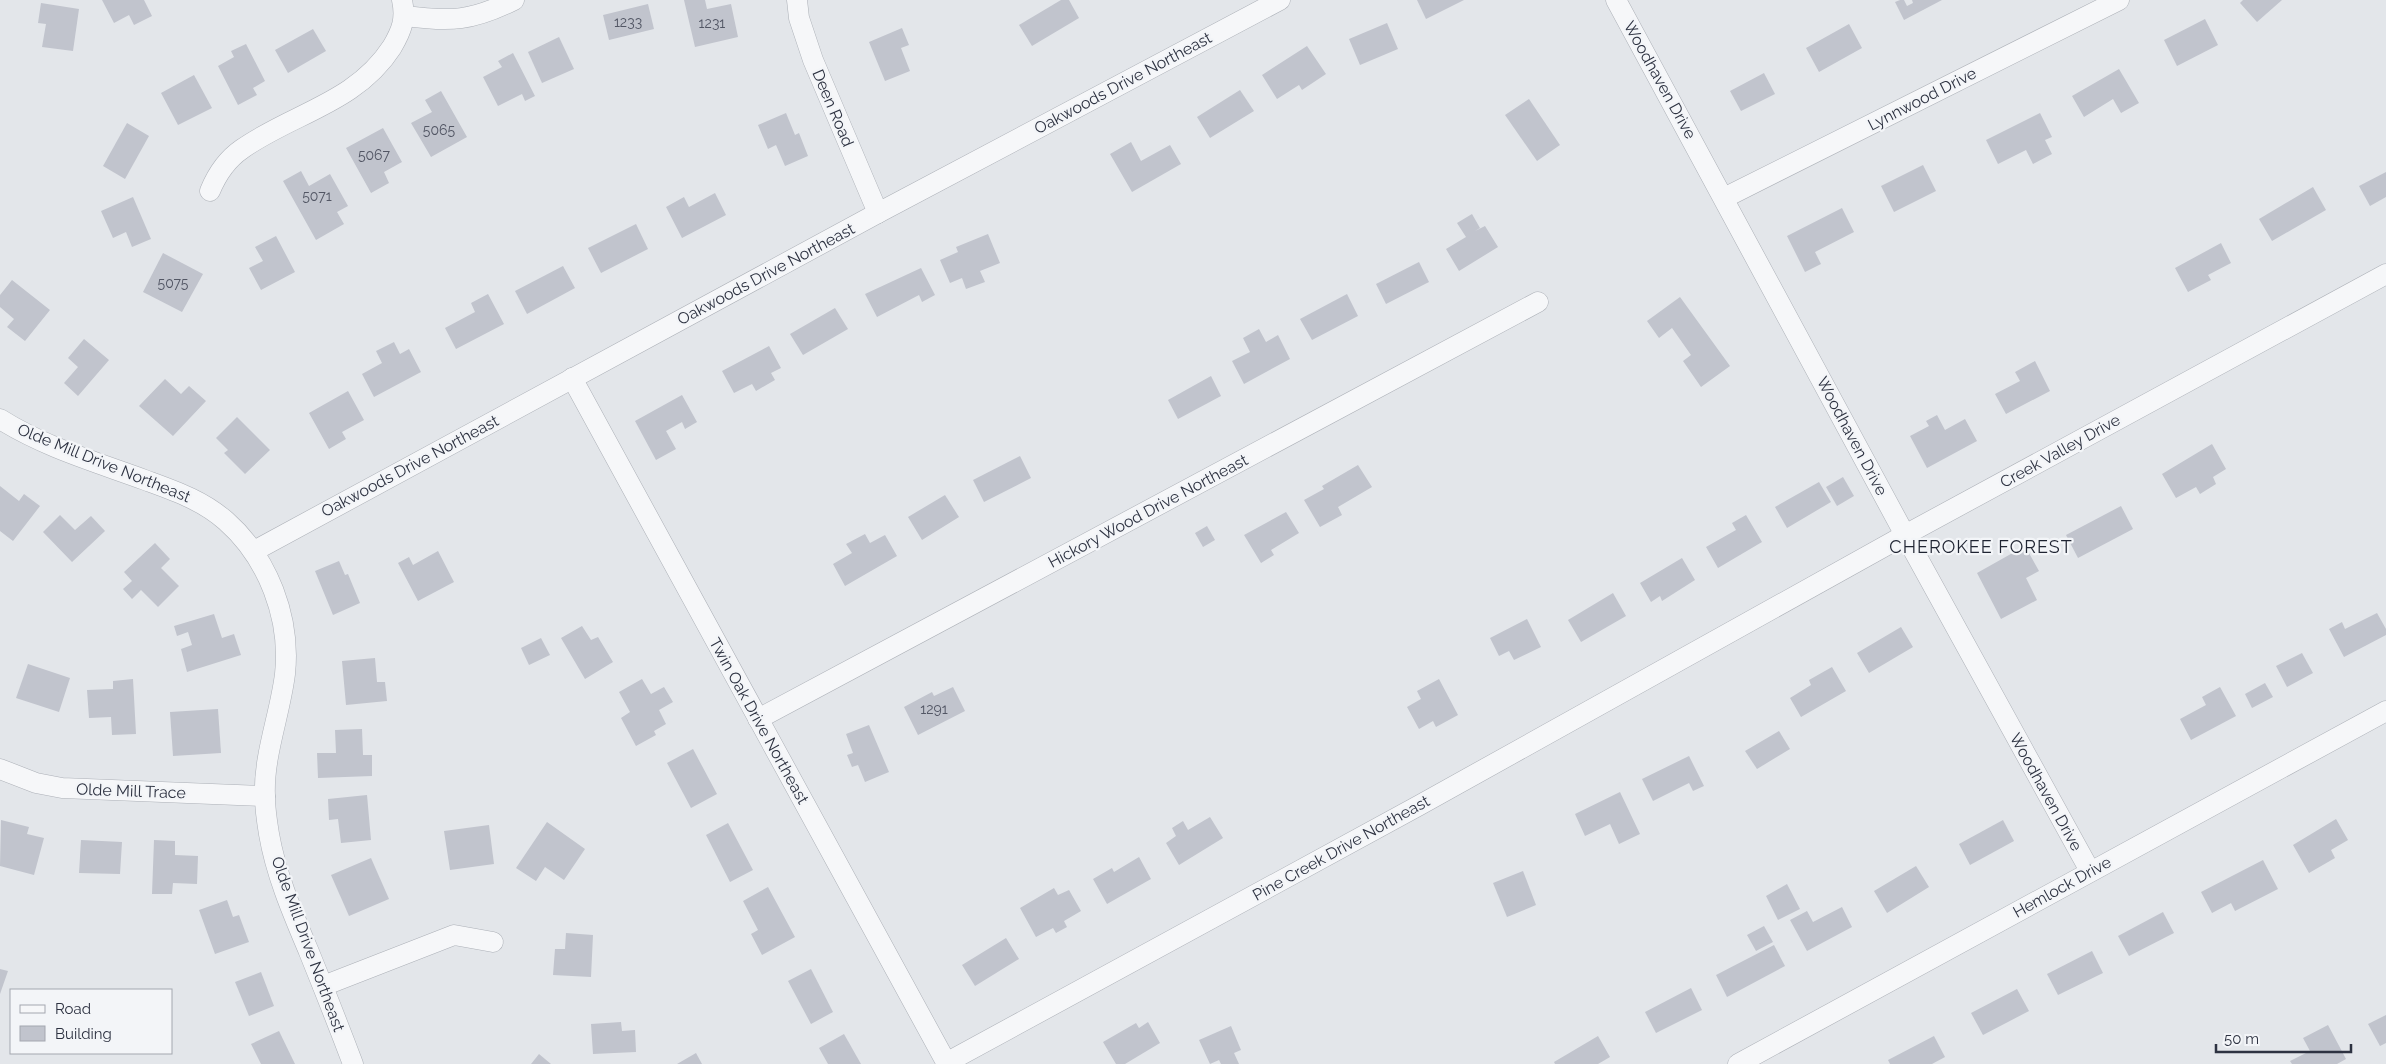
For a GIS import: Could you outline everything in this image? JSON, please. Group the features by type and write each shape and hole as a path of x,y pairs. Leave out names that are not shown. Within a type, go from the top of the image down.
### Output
{"street":[{"path":"210,191 220,169 241,150 349,91 367,78 382,63 394,44 404,8 446,21 476,16 514,0"},
{"name":"Deen Road","path":"798,0 799,18 813,60 878,213"},
{"name":"Oakwoods Drive Northeast","path":"254,551 878,213 1280,0"},
{"name":"Woodhaven Drive","path":"1616,0 1905,535 2090,871"},
{"name":"Lynnwood Drive","path":"1724,198 2119,0"},
{"name":"Creek Valley Drive","path":"1734,630 2386,274"},
{"name":"Hickory Wood Drive Northeast","path":"758,719 1538,302"},
{"name":"Twin Oak Drive Northeast","path":"572,378 946,1064"},
{"name":"Olde Mill Drive Northeast","path":"0,419 47,444 195,498 226,520 254,551 270,582 281,612 285,642 285,673 266,770 265,796 276,865 353,1064"},
{"name":"Pine Creek Drive Northeast","path":"946,1064 1734,630"},
{"name":"Hemlock Drive","path":"1738,1064 2386,711"},
{"name":"Olde Mill Trace","path":"0,769 36,783 62,788 265,796"},
{"path":"323,986 454,935 492,942"}],"building":[{"path":"102,0 144,0 152,16 134,25 129,15 114,23"},
{"path":"684,0 705,0 707,9 731,4 738,37 695,47"},
{"path":"1061,0 1069,0 1079,18 1032,46 1019,25"},
{"path":"1417,0 1464,0 1426,19"},
{"path":"1904,0 1907,6 1913,3 1912,0 1942,0 1904,20 1895,2"},
{"path":"2243,0 2282,0 2257,22 2240,3"},
{"path":"41,3 79,9 73,51 42,47 46,24 38,23"},
{"path":"648,4 654,29 609,40 603,15"},
{"path":"2205,19 2218,45 2177,66 2164,40"},
{"path":"1387,23 1398,49 1360,65 1349,39"},
{"path":"1849,24 1862,48 1819,72 1806,48"},
{"path":"902,28 909,45 901,48 910,71 885,81 869,42"},
{"path":"313,29 326,51 288,73 275,50"},
{"path":"559,37 574,69 542,83 528,52"},
{"path":"246,44 265,81 253,88 257,95 238,105 218,66 234,57 231,51"},
{"path":"1307,46 1326,74 1302,90 1299,85 1277,99 1262,75"},
{"path":"513,53 535,96 525,101 522,94 498,106 483,77 502,67 498,61"},
{"path":"2119,69 2139,103 2121,113 2113,99 2084,117 2072,96"},
{"path":"1764,73 1775,94 1741,111 1730,91"},
{"path":"194,75 212,108 178,125 161,93"},
{"path":"1240,90 1254,111 1210,138 1197,117"},
{"path":"441,91 467,137 431,157 411,123 432,112 425,100"},
{"path":"1529,99 1560,145 1537,161 1505,115"},
{"path":"786,113 795,135 799,133 808,156 785,166 776,145 768,149 758,125"},
{"path":"2040,113 2052,137 2045,140 2052,154 2033,164 2026,150 1998,164 1986,140"},
{"path":"127,123 149,136 125,179 103,166"},
{"path":"383,128 402,162 384,172 389,183 371,193 346,148"},
{"path":"1131,142 1141,161 1170,145 1181,164 1132,192 1110,154"},
{"path":"1923,165 1936,191 1894,212 1881,186"},
{"path":"301,171 309,186 330,174 348,206 337,212 344,224 316,240 283,181"},
{"path":"2386,172 2386,197 2370,206 2359,186"},
{"path":"2313,187 2326,210 2272,241 2259,219"},
{"path":"715,193 726,215 682,238 666,207 684,197 689,207"},
{"path":"133,197 151,239 132,247 126,232 113,238 101,211"},
{"path":"1842,208 1854,232 1815,252 1821,264 1805,272 1787,236"},
{"path":"1472,214 1480,228 1475,231 1485,226 1498,247 1459,271 1446,249 1466,237 1457,223"},
{"path":"636,224 648,249 601,273 588,248"},
{"path":"988,234 1000,263 980,271 985,282 966,289 962,278 950,283 940,260 958,252 956,247"},
{"path":"276,236 295,272 261,290 249,268 263,261 255,247"},
{"path":"2221,243 2231,263 2208,275 2211,280 2188,292 2175,268"},
{"path":"163,253 203,274 182,312 143,292"},
{"path":"1419,262 1429,282 1386,304 1376,284"},
{"path":"563,266 575,288 527,314 515,291"},
{"path":"921,268 935,295 922,302 919,295 877,317 865,294"},
{"path":"12,280 50,310 25,341 7,327 14,319 0,307 0,295"},
{"path":"488,294 504,324 456,349 445,328 475,312 471,303"},
{"path":"1347,294 1358,316 1312,340 1300,319"},
{"path":"1680,297 1730,366 1701,387 1683,361 1691,355 1672,328 1659,338 1647,321"},
{"path":"835,308 848,329 803,355 790,334"},
{"path":"1259,329 1266,342 1278,335 1290,359 1244,384 1232,361 1250,352 1243,338"},
{"path":"84,339 109,360 78,396 64,383 78,367 68,358"},
{"path":"394,342 400,354 409,349 421,372 374,397 362,374 382,363 376,351"},
{"path":"769,346 781,368 771,373 775,380 756,391 752,384 734,393 722,371"},
{"path":"2035,361 2050,391 2006,414 1995,394 2020,381 2015,372"},
{"path":"1211,376 1221,396 1178,419 1168,400"},
{"path":"165,379 181,394 189,386 206,401 173,436 139,406"},
{"path":"348,391 364,420 342,432 346,439 329,449 309,413"},
{"path":"682,395 697,422 685,429 682,422 666,431 676,449 656,460 635,421"},
{"path":"1937,415 1945,430 1965,419 1977,441 1927,468 1910,436 1929,426 1926,421"},
{"path":"237,417 270,450 245,474 224,453 228,450 216,438"},
{"path":"2212,444 2226,469 2213,477 2216,484 2200,494 2196,487 2176,498 2162,474"},
{"path":"1020,456 1031,478 984,502 973,480"},
{"path":"1358,465 1372,487 1338,507 1342,515 1320,527 1304,500 1324,489 1322,486"},
{"path":"1843,477 1854,496 1837,506 1826,487"},
{"path":"1819,482 1831,502 1787,528 1775,507"},
{"path":"0,486 19,501 24,494 40,506 13,541 0,531"},
{"path":"945,495 959,517 922,540 908,517"},
{"path":"2121,506 2133,529 2078,558 2066,535"},
{"path":"1286,512 1299,533 1271,550 1274,555 1261,563 1244,535"},
{"path":"60,515 75,530 91,516 105,531 72,562 43,532"},
{"path":"1746,515 1762,542 1718,568 1706,547 1736,530 1732,523"},
{"path":"1207,526 1215,540 1203,547 1195,533"},
{"path":"865,534 870,543 885,535 897,556 845,586 833,564 852,553 846,544"},
{"path":"155,543 170,559 161,568 179,586 158,607 141,590 132,599 123,589 132,581 124,572"},
{"path":"2025,546 2039,571 2026,578 2037,600 2001,619 1977,573"},
{"path":"438,551 454,582 418,601 398,563 409,557 413,565"},
{"path":"1682,558 1695,580 1662,601 1660,596 1651,602 1640,583"},
{"path":"339,561 345,575 348,574 360,603 333,615 315,571"},
{"path":"1613,593 1626,616 1581,642 1568,620"},
{"path":"2377,613 2386,629 2386,635 2344,657 2329,629 2342,622 2345,629"},
{"path":"214,614 222,638 234,634 241,655 187,672 181,649 192,645 188,632 177,636 174,626"},
{"path":"1527,619 1541,647 1514,660 1509,651 1499,656 1490,638"},
{"path":"582,626 591,640 598,637 613,662 585,679 561,638"},
{"path":"1901,627 1913,647 1869,673 1857,653"},
{"path":"541,638 550,655 529,665 521,648"},
{"path":"2302,653 2313,673 2287,687 2276,666"},
{"path":"375,658 377,682 385,682 387,701 346,705 342,661"},
{"path":"28,664 70,678 59,712 16,698"},
{"path":"1832,667 1846,691 1801,717 1790,698 1811,685 1809,680"},
{"path":"133,679 136,734 112,735 111,717 89,718 87,690 113,689 113,681"},
{"path":"642,679 651,694 664,687 673,702 659,710 666,724 654,731 656,735 636,746 621,718 630,712 619,692"},
{"path":"1439,679 1458,715 1436,727 1433,721 1419,729 1407,707 1421,699 1417,691"},
{"path":"2265,683 2273,697 2252,708 2245,694"},
{"path":"953,687 965,711 918,735 904,707 932,692 934,696"},
{"path":"2220,687 2236,716 2191,740 2180,719 2206,705 2202,697"},
{"path":"218,709 221,753 173,756 170,712"},
{"path":"869,725 889,772 865,782 858,765 852,767 847,755 853,753 846,734"},
{"path":"362,729 363,755 372,755 372,776 318,778 317,753 336,753 335,730"},
{"path":"1779,731 1790,749 1757,769 1745,751"},
{"path":"693,749 717,794 691,808 667,763"},
{"path":"1689,756 1704,786 1693,791 1689,783 1653,801 1642,779"},
{"path":"1620,792 1640,834 1619,844 1610,824 1585,836 1575,814"},
{"path":"367,795 371,840 341,843 338,819 329,820 328,799"},
{"path":"1210,817 1223,838 1179,865 1166,843 1176,836 1172,828 1183,821 1188,830"},
{"path":"2336,819 2348,840 2331,850 2335,858 2309,873 2293,845"},
{"path":"1,820 29,827 27,834 44,838 34,875 0,866"},
{"path":"2003,820 2014,841 1970,865 1959,844"},
{"path":"547,822 585,849 564,880 545,867 536,881 516,868"},
{"path":"728,823 753,870 730,882 706,835"},
{"path":"489,825 494,864 450,870 444,831"},
{"path":"81,840 122,842 120,874 79,873"},
{"path":"154,840 175,841 175,855 198,856 197,884 173,883 172,894 152,894"},
{"path":"1139,857 1151,879 1107,904 1093,879 1112,868 1114,872"},
{"path":"371,858 389,899 349,916 331,875"},
{"path":"2263,860 2278,889 2235,911 2231,903 2212,913 2201,892"},
{"path":"1916,866 1929,887 1887,913 1874,891"},
{"path":"1523,871 1536,905 1507,917 1493,883"},
{"path":"1787,884 1800,909 1778,920 1766,896"},
{"path":"768,887 795,937 762,955 751,934 758,930 743,901"},
{"path":"1054,888 1058,895 1069,890 1081,911 1064,921 1067,927 1056,933 1053,928 1036,937 1020,908"},
{"path":"227,900 233,917 239,915 249,942 215,954 199,910"},
{"path":"1842,907 1852,927 1807,951 1790,920 1807,911 1813,922"},
{"path":"2163,912 2174,933 2129,956 2118,936"},
{"path":"1764,926 1773,942 1756,951 1747,935"},
{"path":"566,933 593,935 591,977 553,975 555,949 565,949"},
{"path":"1006,938 1019,959 975,986 962,965"},
{"path":"1774,945 1785,966 1727,997 1716,975"},
{"path":"2092,951 2103,973 2058,995 2047,974"},
{"path":"0,969 8,971 0,994"},
{"path":"811,969 833,1012 811,1024 788,981"},
{"path":"261,972 274,1006 249,1016 235,982"},
{"path":"1691,988 1702,1010 1656,1033 1645,1012"},
{"path":"2017,989 2029,1011 1983,1035 1971,1013"},
{"path":"2386,1015 2386,1043 2380,1046 2368,1024"},
{"path":"621,1022 622,1031 635,1030 636,1052 593,1054 591,1024"},
{"path":"1148,1022 1160,1043 1125,1064 1116,1064 1103,1042 1136,1023 1139,1028"},
{"path":"2328,1025 2346,1059 2337,1064 2292,1064 2290,1061 2310,1051 2303,1038"},
{"path":"1231,1026 1241,1050 1234,1053 1239,1064 1221,1064 1219,1060 1210,1064 1199,1040"},
{"path":"279,1031 295,1064 261,1064 251,1044"},
{"path":"844,1034 861,1064 828,1064 819,1048"},
{"path":"1598,1036 1610,1057 1598,1064 1555,1064 1554,1062"},
{"path":"1934,1036 1945,1057 1932,1064 1890,1064 1888,1060"},
{"path":"696,1053 702,1064 677,1064"},
{"path":"539,1054 551,1064 531,1064"}],"district":[{"name":"CHEROKEE FOREST","path":"1981,546"}]}
